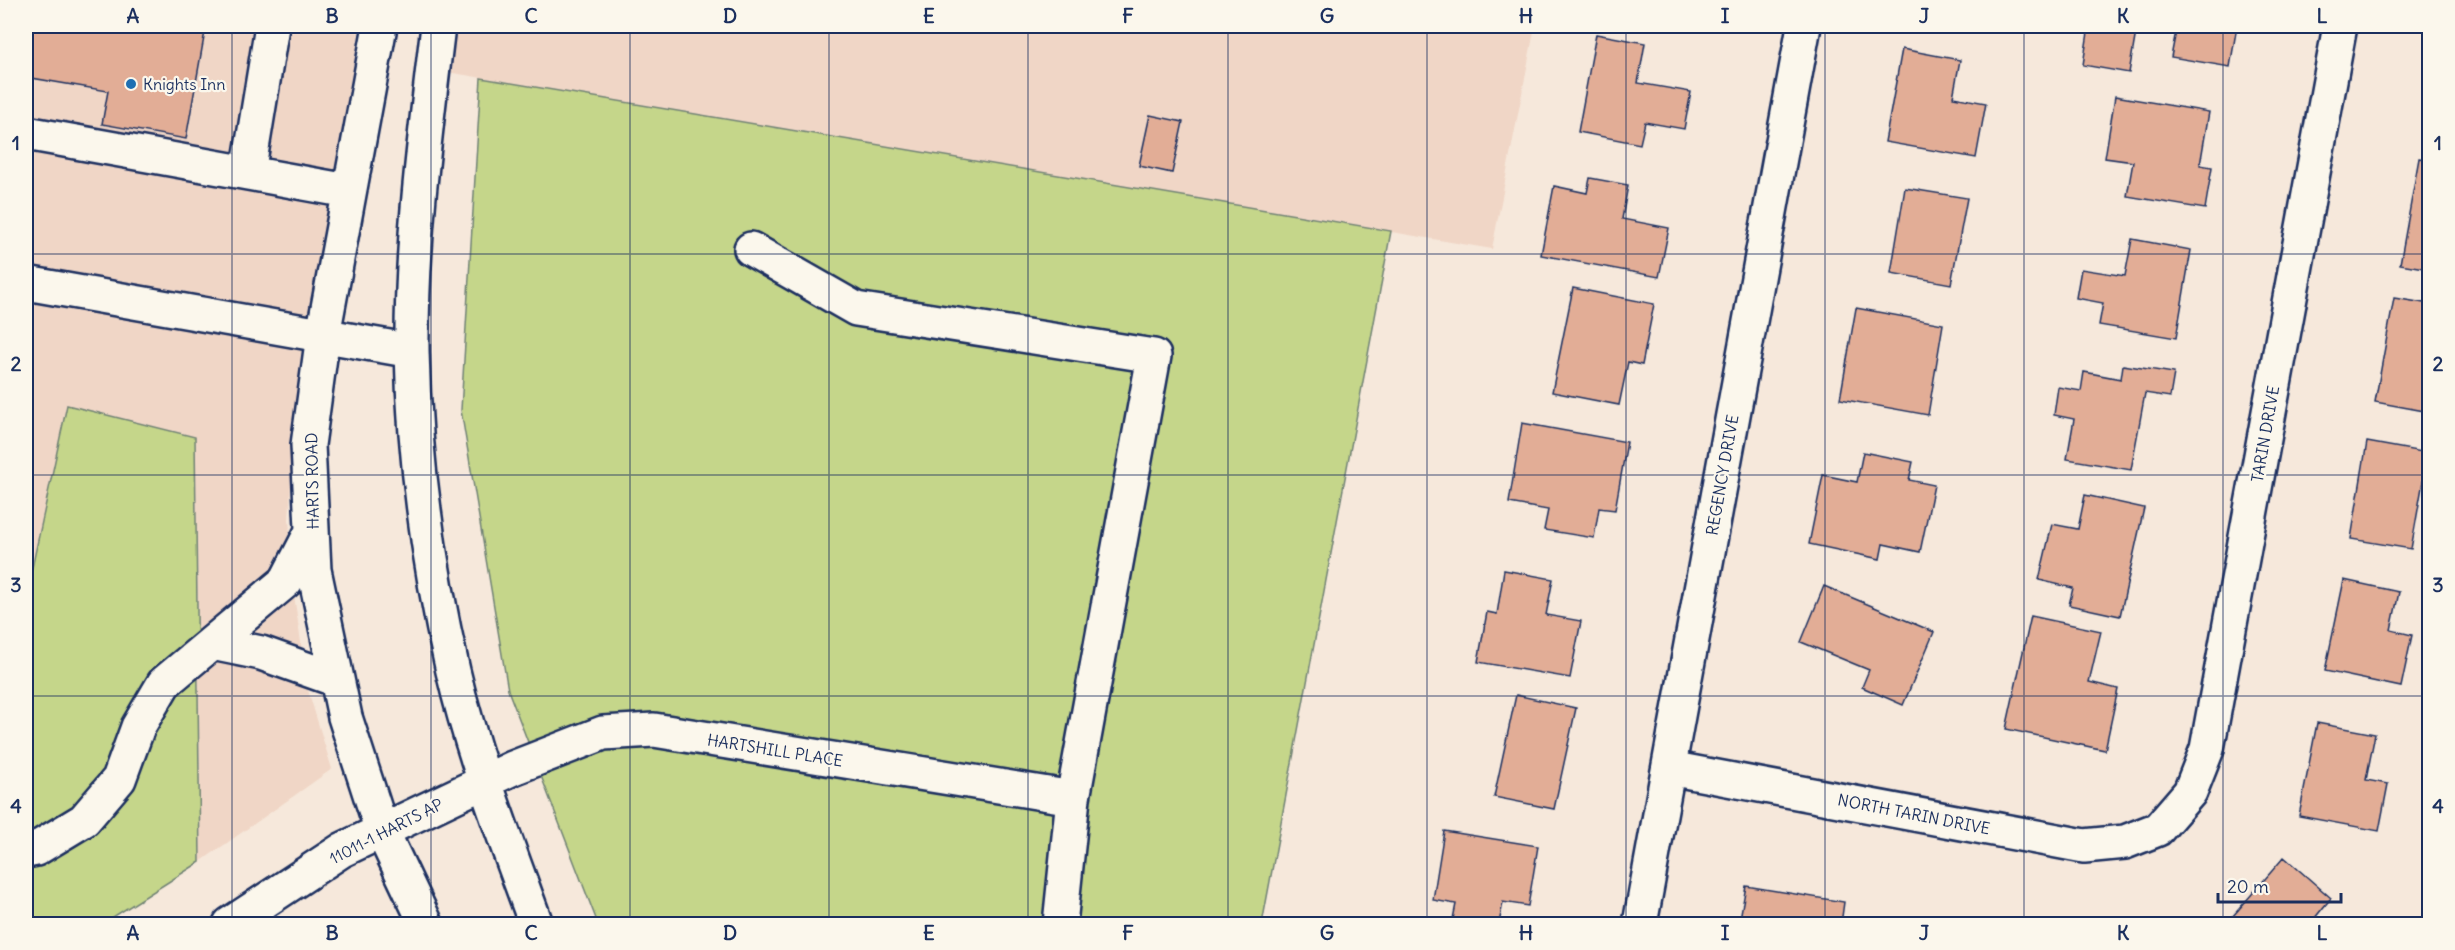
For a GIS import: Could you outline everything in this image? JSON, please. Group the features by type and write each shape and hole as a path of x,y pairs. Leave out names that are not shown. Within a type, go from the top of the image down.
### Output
{"street":[{"path":"248,173 272,26"},
{"name":"HARTS ROAD","path":"380,26 323,335 309,445 314,570 345,717 382,831 426,924"},
{"path":"438,26 417,204 412,351 417,446 429,549 453,672 485,782 536,924"},
{"name":"REGENCY DRIVE","path":"1640,924 1804,26"},
{"name":"TARIN DRIVE","path":"2158,829 2190,792 2207,749 2340,26"},
{"path":"26,133 348,191"},
{"path":"752,249 856,309 1154,356 1073,798 1060,924"},
{"path":"26,283 412,351"},
{"path":"26,851 36,849 84,820 119,779 138,728 164,683 286,581 313,529"},
{"path":"212,643 261,653 337,680"},
{"name":"HARTSHILL PLACE","path":"485,782 603,733 654,730 1073,798"},
{"name":"NORTH TARIN DRIVE","path":"1669,768 2084,846 2125,842 2158,829"},
{"name":"11011-1 HARTS AP","path":"230,924 342,850 485,782"}],"shaded area":[{"path":"26,26 360,26 295,419 289,519 294,595 308,690 332,769 200,862 195,437 67,405 26,596"},
{"path":"455,26 1535,26 1492,249 447,72"}],"green space":[{"path":"481,78 1391,231 1262,924 598,924 508,690 461,410"},
{"path":"67,405 195,437 200,862 102,924 26,924 26,596"}],"building":[{"name":"Knights Inn","path":"26,26 206,26 186,139 102,124 108,91 26,77"},
{"path":"2089,26 2137,26 2129,73 2083,65"},
{"path":"2177,26 2237,26 2230,67 2171,57"},
{"path":"1596,34 1645,43 1638,83 1691,92 1684,129 1645,122 1640,144 1578,132"},
{"path":"1902,49 1960,60 1953,97 1986,103 1976,158 1885,142"},
{"path":"2115,96 2209,112 2200,165 2212,167 2205,209 2127,196 2133,162 2105,158"},
{"path":"1150,115 1183,122 1172,173 1139,166"},
{"path":"2419,158 2430,160 2430,269 2400,264"},
{"path":"1590,178 1628,185 1622,219 1669,228 1659,277 1541,255 1554,186 1587,193"},
{"path":"1905,188 1967,198 1951,284 1891,273"},
{"path":"2132,239 2191,250 2176,338 2099,325 2103,303 2076,298 2081,269 2125,276"},
{"path":"1573,288 1654,304 1642,365 1628,362 1619,405 1552,392"},
{"path":"2394,298 2430,304 2430,412 2375,402"},
{"path":"1856,308 1943,324 1928,415 1840,399"},
{"path":"2123,365 2174,373 2170,397 2145,393 2131,470 2067,459 2074,419 2054,415 2058,387 2081,391 2084,372 2121,379"},
{"path":"1522,423 1627,442 1615,510 1599,508 1594,538 1544,530 1548,510 1509,503"},
{"path":"2367,442 2428,453 2411,549 2351,539"},
{"path":"1863,452 1913,462 1909,480 1934,485 1920,552 1883,544 1880,559 1809,544 1823,475 1857,482"},
{"path":"2085,495 2144,508 2120,616 2069,605 2073,588 2039,580 2052,524 2078,529"},
{"path":"1504,570 1553,579 1546,615 1581,621 1570,678 1478,662 1487,612 1497,614"},
{"path":"2344,580 2399,592 2391,630 2412,635 2401,687 2325,671"},
{"path":"1824,586 1934,632 1903,705 1862,687 1869,670 1801,642"},
{"path":"2031,616 2101,631 2089,682 2118,689 2105,750 2006,729"},
{"path":"1516,695 1576,708 1554,809 1494,797"},
{"path":"2317,723 2375,734 2366,780 2388,784 2379,831 2299,816"},
{"path":"1444,831 1538,846 1528,906 1503,902 1499,924 1452,924 1456,904 1433,900"},
{"path":"2284,857 2331,898 2314,919 2320,924 2226,924"},
{"path":"1746,886 1844,902 1841,924 1739,924"}],"place":[{"name":"Knights Inn","path":"131,84"}]}
